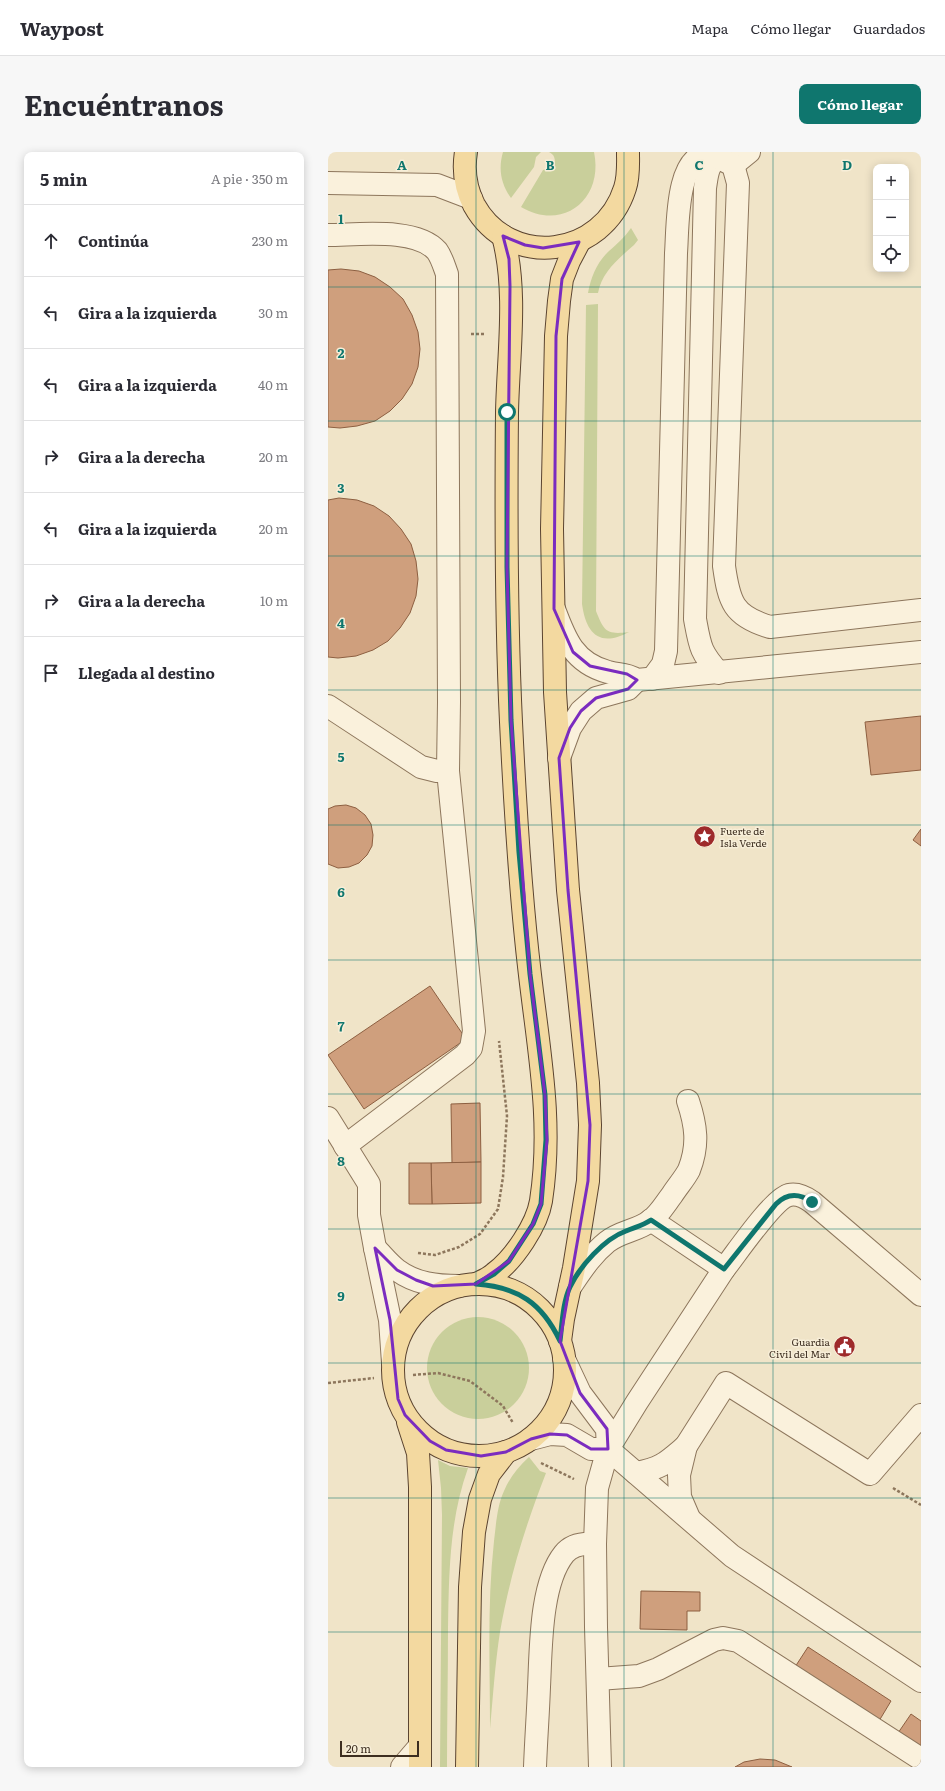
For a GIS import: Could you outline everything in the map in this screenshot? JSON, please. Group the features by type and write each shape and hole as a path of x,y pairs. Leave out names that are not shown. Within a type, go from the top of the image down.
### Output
{"main road":[{"path":"466,152 464,162 466,180 471,198 480,214 492,228 503,236 525,245 543,248 562,247 579,242 595,232 609,220 619,204 626,187 631,158"},
{"path":"420,1767 420,1487 418,1453 398,1399 393,1370 396,1346 403,1329 413,1314 427,1302 442,1292 468,1285 494,1274 509,1261 533,1224 541,1204 546,1140 545,1095 530,974 519,852 511,720 507,567 507,412 510,335 509,259 503,236"},
{"path":"467,1767 470,1587 474,1532 480,1499 489,1474 520,1444 544,1426 559,1400 564,1377 562,1350 570,1287 588,1181 590,1125 588,1083 568,890 555,692 552,529 558,300 562,279 569,260 579,242"},
{"path":"468,1285 494,1285 512,1290 528,1299 541,1311 552,1325 562,1350"},
{"path":"405,1415 416,1429 430,1441 446,1450 463,1455 481,1456 520,1444"}],"street":[{"path":"559,758 570,728 581,711 596,698 628,689 645,680 663,664 666,651 676,253 680,198 683,179 693,162 700,156 711,155 733,158"},
{"path":"733,158 738,183 724,566 728,592 739,611 753,622 770,627 921,610"},
{"path":"719,672 705,658 700,648 696,619 705,188 707,172 712,162 733,158"},
{"path":"328,183 437,185 471,198"},
{"path":"328,236 406,236 426,242 436,250 443,261 447,274 448,771 474,1031 473,1040 465,1055 345,1146"},
{"path":"554,609 562,631 574,652 590,666 609,672 627,674 645,680 921,652"},
{"path":"328,706 421,767 437,771 448,771"},
{"path":"570,1287 591,1255 607,1241 651,1220 661,1210 688,1170 695,1147 695,1123 688,1101"},
{"path":"328,1118 369,1184 369,1215 390,1320 393,1370"},
{"path":"600,1767 595,1544 597,1488 608,1449 724,1269 776,1204 782,1198 789,1195 797,1195 805,1197 812,1202 921,1295"},
{"path":"651,1220 724,1269"},
{"path":"375,1248 396,1270 416,1280 433,1286 468,1285"},
{"path":"562,1350 580,1393 607,1429 608,1449"},
{"path":"636,1473 652,1470 664,1465 686,1446 726,1383 870,1474 921,1415"},
{"path":"520,1444 550,1434 567,1435 591,1449 608,1449 732,1556 921,1681"},
{"path":"686,1446 679,1475 680,1497 688,1518"},
{"path":"535,1767 540,1662 545,1604 552,1577 565,1553 574,1546 584,1543 595,1544"},
{"path":"598,1679 639,1676 658,1669 714,1640 723,1638 730,1639 738,1641 921,1759"},
{"path":"402,1767 420,1746"}],"path":[{"path":"468,341 468,334 510,335"},
{"path":"413,1252 435,1255 459,1247 480,1234 498,1209 503,1177 507,1116 499,1037"},
{"path":"328,1383 393,1370 438,1373 470,1381 503,1406 520,1444 537,1461 556,1471 597,1488"},
{"path":"893,1488 921,1505"}],"highlighted area":[{"path":"503,236 525,245 543,248 579,242 562,279 556,336 554,609 573,652 590,666 627,674 637,680 628,689 596,698 581,711 570,728 559,758 568,890 590,1125 588,1181 560,1341 580,1393 607,1429 608,1449 591,1449 567,1435 550,1434 531,1439 506,1452 481,1456 446,1450 430,1441 405,1415 398,1399 390,1320 375,1248 397,1270 416,1280 433,1286 476,1284 509,1261 533,1224 541,1204 547,1140 545,1095 530,974 511,720 507,567 510,286 509,259"}],"green space":[{"path":"503,152 541,152 536,157 534,167 511,198 501,176 501,158"},
{"path":"549,152 594,152 595,169 593,184 586,197 577,206 565,213 552,216 537,214 521,207 543,170 555,165 554,157"},
{"path":"631,228 638,240 607,272 600,285 598,293 588,293 591,281 601,260"},
{"path":"598,304 596,611 601,623 607,630 615,633 629,632 619,637 610,638 602,638 591,630 587,623 582,604 586,305"},
{"path":"478,1317 498,1321 506,1325 514,1332 521,1340 525,1348 529,1368 525,1388 521,1396 514,1404 506,1411 498,1415 478,1419 458,1415 450,1411 442,1404 435,1396 431,1388 427,1368 431,1348 435,1340 442,1332 450,1325 458,1321"},
{"path":"529,1457 540,1471 546,1473 531,1513 508,1591 500,1632 490,1729 490,1588 497,1516 506,1486 518,1468"},
{"path":"438,1460 450,1466 468,1468 457,1508 451,1548 448,1630 447,1767 440,1767 442,1515"}],"building":[{"path":"341,269 359,271 375,277 390,287 403,299 412,315 418,332 420,349 418,367 412,384 402,399 390,411 375,421 357,426 340,428 328,427 328,270"},
{"path":"339,498 357,500 374,506 389,516 401,529 411,544 416,561 418,579 416,596 410,613 400,628 388,641 373,650 356,656 338,658 328,657 328,500"},
{"path":"921,716 921,770 871,775 865,722"},
{"path":"346,805 356,808 365,815 371,824 373,835 372,846 367,855 359,863 349,867 338,868 328,864 328,809 335,806"},
{"path":"921,829 921,846 913,840"},
{"path":"430,986 466,1039 364,1109 328,1055"},
{"path":"480,1103 481,1162 452,1163 451,1104"},
{"path":"481,1162 481,1203 432,1204 431,1163"},
{"path":"409,1163 431,1163 432,1204 409,1204"},
{"path":"641,1591 700,1592 700,1611 687,1611 687,1630 640,1629"},
{"path":"808,1647 891,1701 879,1721 795,1667"},
{"path":"911,1714 921,1721 921,1748 898,1733"},
{"path":"760,1759 775,1760 792,1767 735,1767 744,1762"}],"place":[{"name":"Fuerte de Isla Verde","path":"705,836"},
{"name":"Guardia Civil del Mar","path":"845,1347"}],"route":[{"path":"507,412 507,567 511,720 519,852 530,974 545,1095 546,1140 541,1204 533,1224 509,1261 494,1274 476,1284 494,1285 512,1290 528,1299 541,1311 552,1325 560,1341 570,1287 591,1255 607,1241 651,1220 724,1269 782,1198 789,1195 797,1195 805,1197 812,1202"}]}
